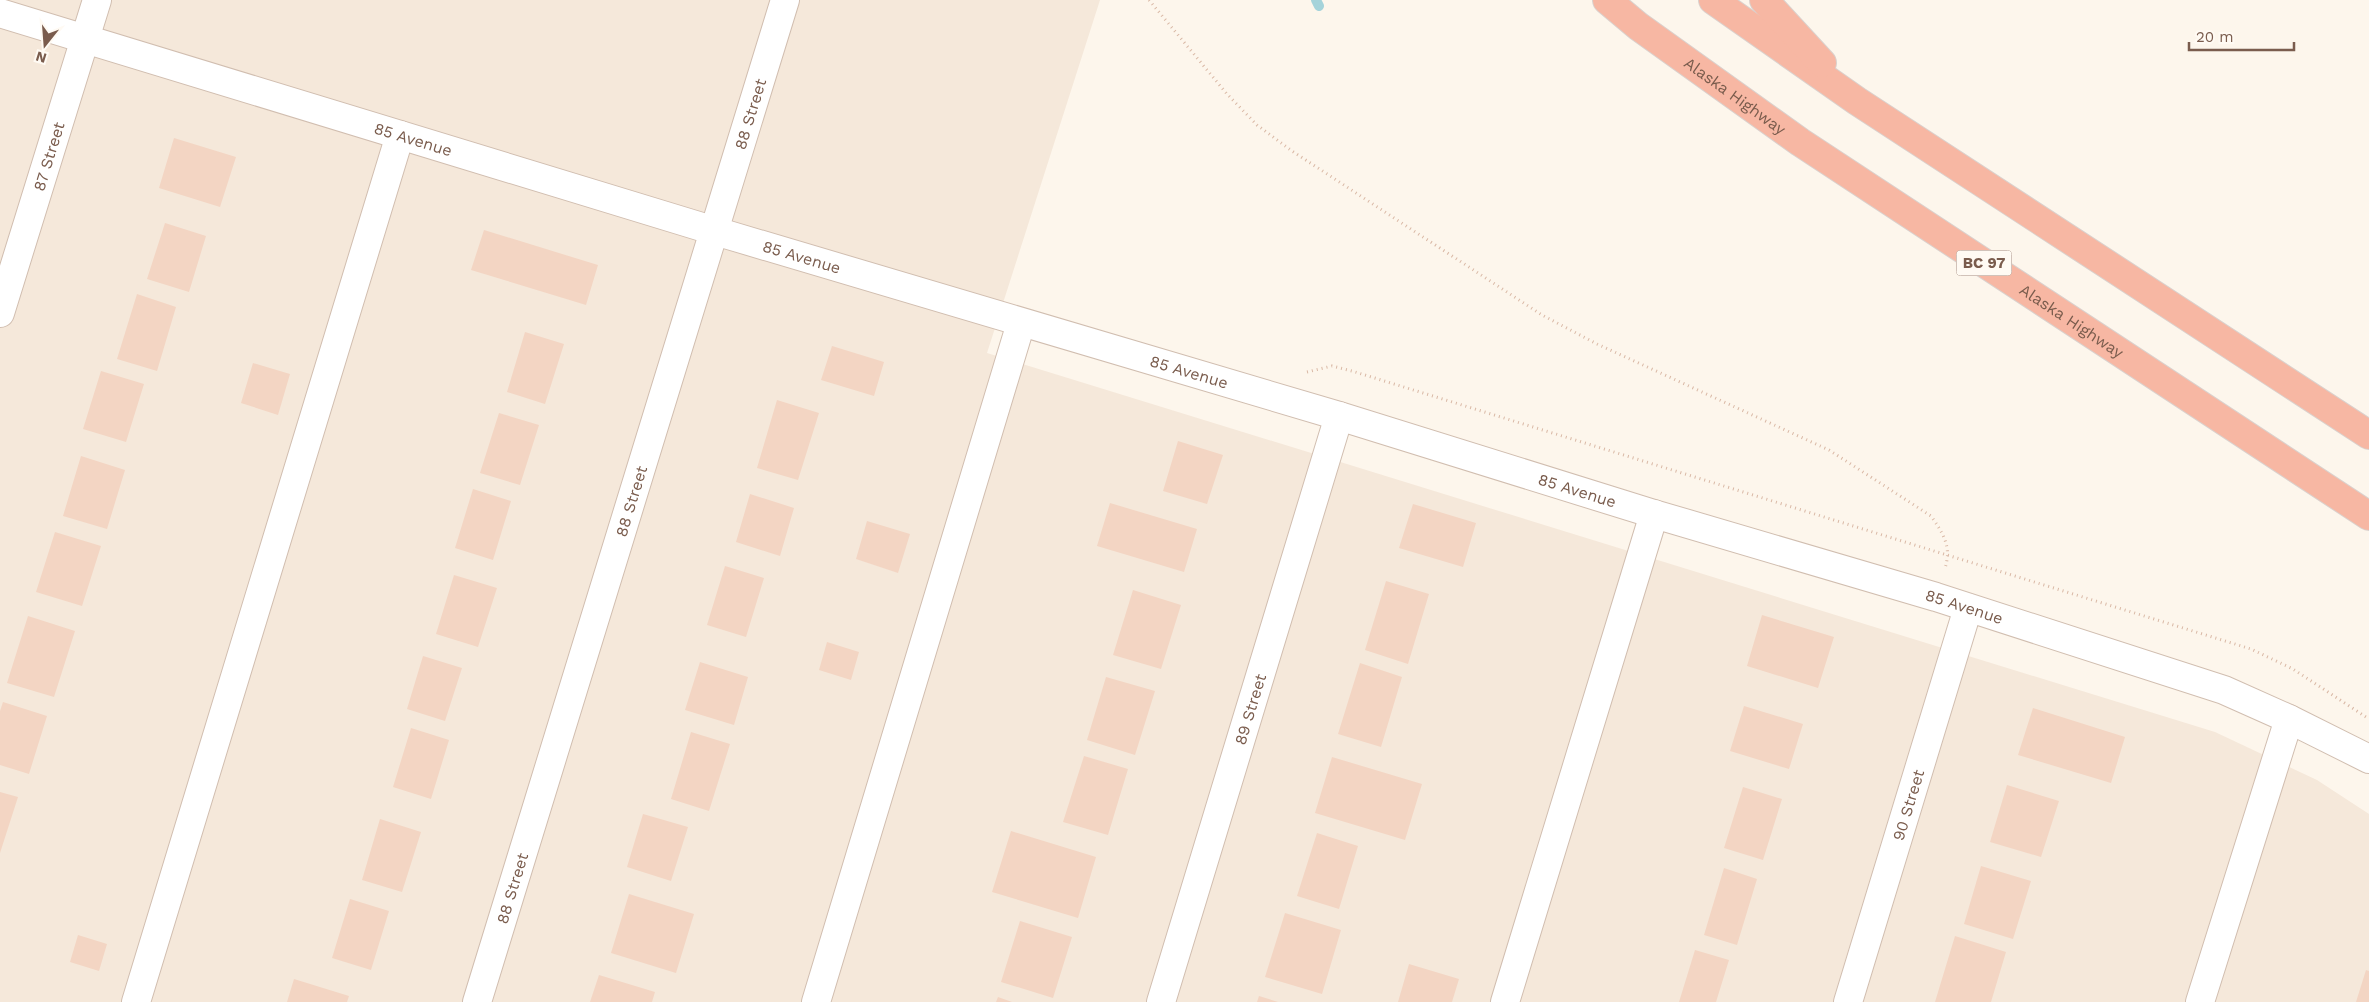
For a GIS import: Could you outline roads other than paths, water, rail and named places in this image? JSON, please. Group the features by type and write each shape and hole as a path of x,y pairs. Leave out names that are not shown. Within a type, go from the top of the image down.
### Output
{"highway":[{"name":"Alaska Highway","path":"1607,0 1638,26 1800,142 2369,516"},
{"path":"1712,0 1858,101 2369,435"},
{"path":"1764,0 1858,101"}],"street":[{"name":"87 Street","path":"0,313 96,0"},
{"name":"88 Street","path":"478,1002 785,0"},
{"name":"85 Avenue","path":"0,13 715,231 1339,416 1654,514 1936,597 2224,690 2289,719 2369,759"},
{"path":"136,1002 400,135"},
{"path":"816,1002 1021,323"},
{"name":"89 Street","path":"1162,1002 1339,416"},
{"path":"1505,1002 1654,514"},
{"name":"90 Street","path":"1848,1002 1968,608"},
{"path":"2200,1002 2289,719"}],"waterway":[{"path":"1316,0 1319,6"}]}
